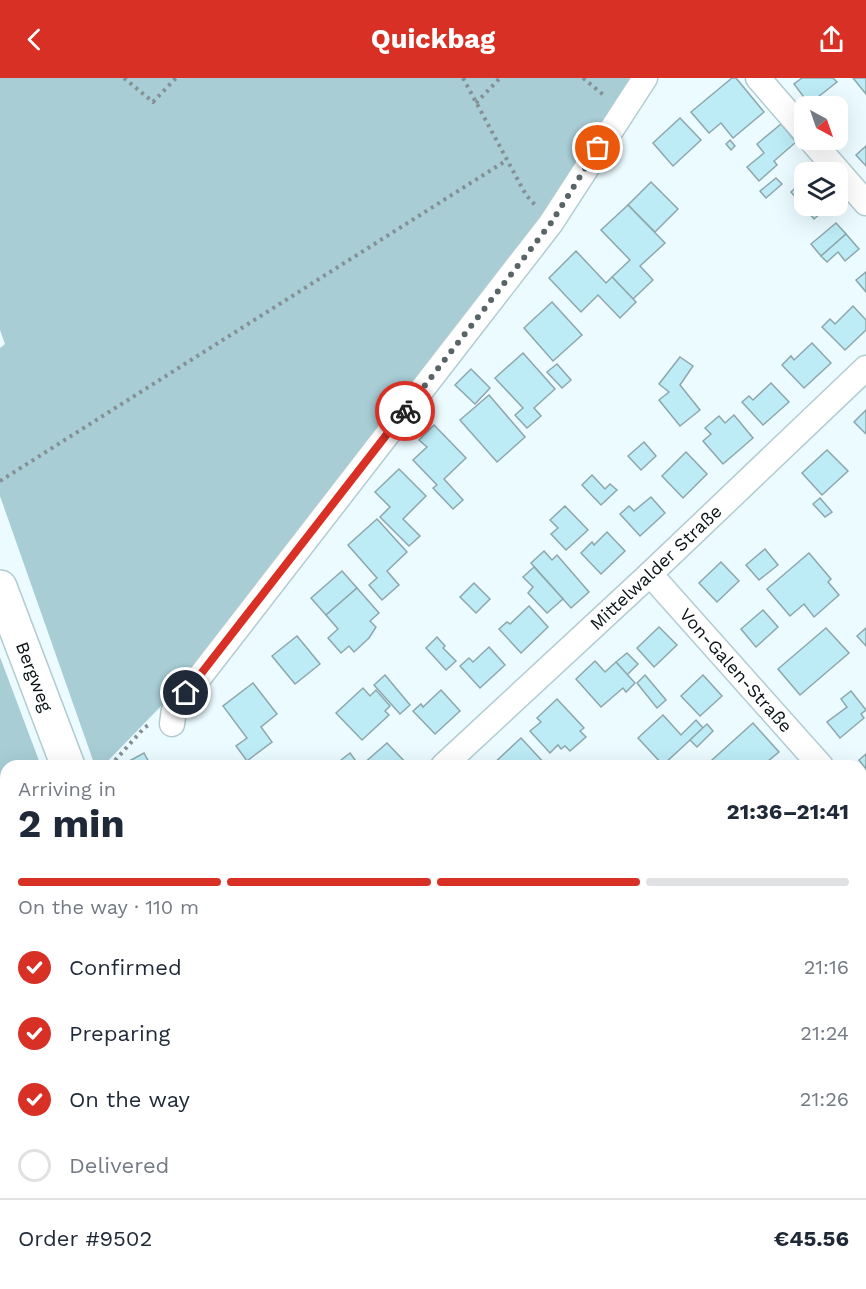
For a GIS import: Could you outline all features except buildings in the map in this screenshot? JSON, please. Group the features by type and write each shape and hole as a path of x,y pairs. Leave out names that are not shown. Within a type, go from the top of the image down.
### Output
{"main road":[{"name":"Bergweg","path":"0,587 66,760"}],"street":[{"path":"173,717 551,223 645,78"},
{"path":"758,78 794,119"},
{"path":"820,150 866,203"},
{"name":"Mittelwalder Straße","path":"449,760 650,574 866,368"},
{"name":"Von-Galen-Straße","path":"650,574 816,760"}],"path":[{"path":"124,78 153,102 176,78"},
{"path":"463,78 525,195 551,223"},
{"path":"476,103 500,78"},
{"path":"583,78 622,111"},
{"path":"0,481 507,160"},
{"path":"115,760 144,728 173,717"}],"shaded area":[{"path":"0,78 633,78 537,229 192,674 109,760 93,760 0,496 0,348 5,344 0,330"},
{"path":"0,657 39,760 0,760"}],"way so far":[{"path":"405,411 551,223 598,148"}],"route":[{"path":"186,693 405,411"}]}
